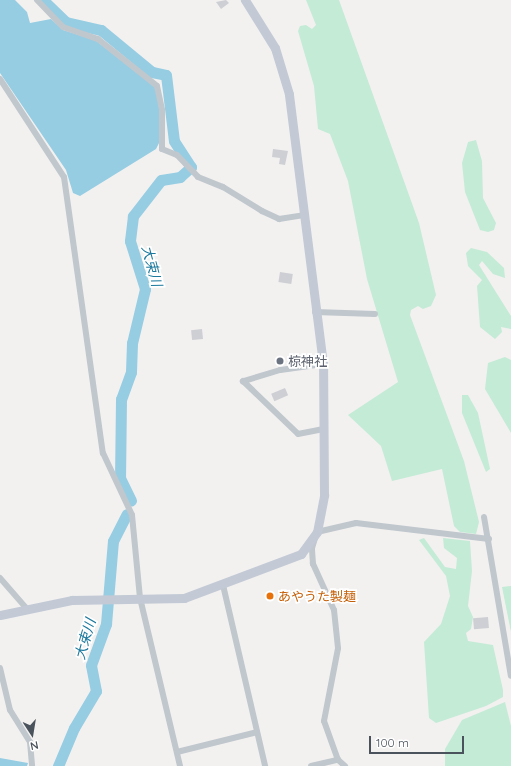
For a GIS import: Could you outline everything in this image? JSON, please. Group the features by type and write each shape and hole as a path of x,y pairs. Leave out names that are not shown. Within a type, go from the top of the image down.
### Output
{"street":[{"path":"36,0 63,27 98,39 157,86 162,110 162,149 177,155 189,170 279,219 304,215"},
{"path":"245,0 275,48 284,70 304,215 315,312 323,364 324,495 317,532 312,548 312,564 334,610 338,648 324,721 338,760 345,766"},
{"path":"0,79 64,177 103,453 132,516 140,598 180,766"},
{"path":"315,312 375,314"},
{"path":"323,364 280,370 242,382 298,434 324,429"},
{"path":"484,517 489,539 487,550 511,676"},
{"path":"0,616 72,600 184,598 223,585 301,554 317,532 356,523 489,539"},
{"path":"0,578 27,609"},
{"path":"223,585 265,766"},
{"path":"0,668 10,710 30,742 32,766"},
{"path":"177,752 257,732"},
{"path":"311,766 338,760"}],"green space":[{"path":"306,0 339,0 419,223 436,295 431,306 423,309 418,306 411,310 410,315 464,461 479,522 476,534 460,532 454,526 442,469 392,481 381,446 348,415 398,382 367,279 348,181 330,134 318,129 314,86 298,31 300,26 306,25 312,29 316,25"},
{"path":"476,140 482,161 483,198 496,223 494,230 488,232 480,230 465,192 462,163 468,142"},
{"path":"471,248 487,252 504,268 505,278 493,274 482,261 479,265 511,316 511,329 501,327 502,332 495,339 480,327 477,286 482,280 468,266 466,253"},
{"path":"505,357 511,360 511,433 485,389 488,363"},
{"path":"462,395 468,395 478,413 490,469 486,472 462,413"},
{"path":"424,538 445,567 456,569 457,558 444,548 443,538 470,541 472,571 468,606 473,617 471,629 466,633 468,641 493,645 503,690 503,697 486,706 436,723 429,718 424,642 441,624 450,596 446,576 419,540"},
{"path":"511,586 511,632 502,587"},
{"path":"505,702 511,726 511,766 445,766 445,749 462,720"}],"water":[{"path":"0,0 15,0 27,12 30,23 51,19 63,30 95,40 154,86 158,93 161,139 156,149 80,196 73,193 66,170 0,73"},
{"path":"0,758 28,763 27,766 0,766"}],"building":[{"path":"226,0 229,3 221,9 216,2"},
{"path":"273,149 288,151 285,165 279,164 280,158 272,157"},
{"path":"280,272 293,274 291,284 278,282"},
{"path":"202,329 203,339 192,340 191,330"},
{"path":"285,388 288,395 274,401 271,394"},
{"path":"488,617 489,628 474,629 473,618"}],"waterway":[{"name":"大束川","path":"43,0 66,22 101,30 152,72 166,75 174,141 191,167 180,177 161,180 133,216 130,241 145,289 132,343 131,372 121,399 120,478 131,501"},
{"name":"大束川","path":"58,766 74,728 96,691 91,665 106,624 113,541 127,514"}],"place":[{"name":"椋神社","path":"280,361"},
{"name":"あやうた製麺","path":"270,596"}]}
